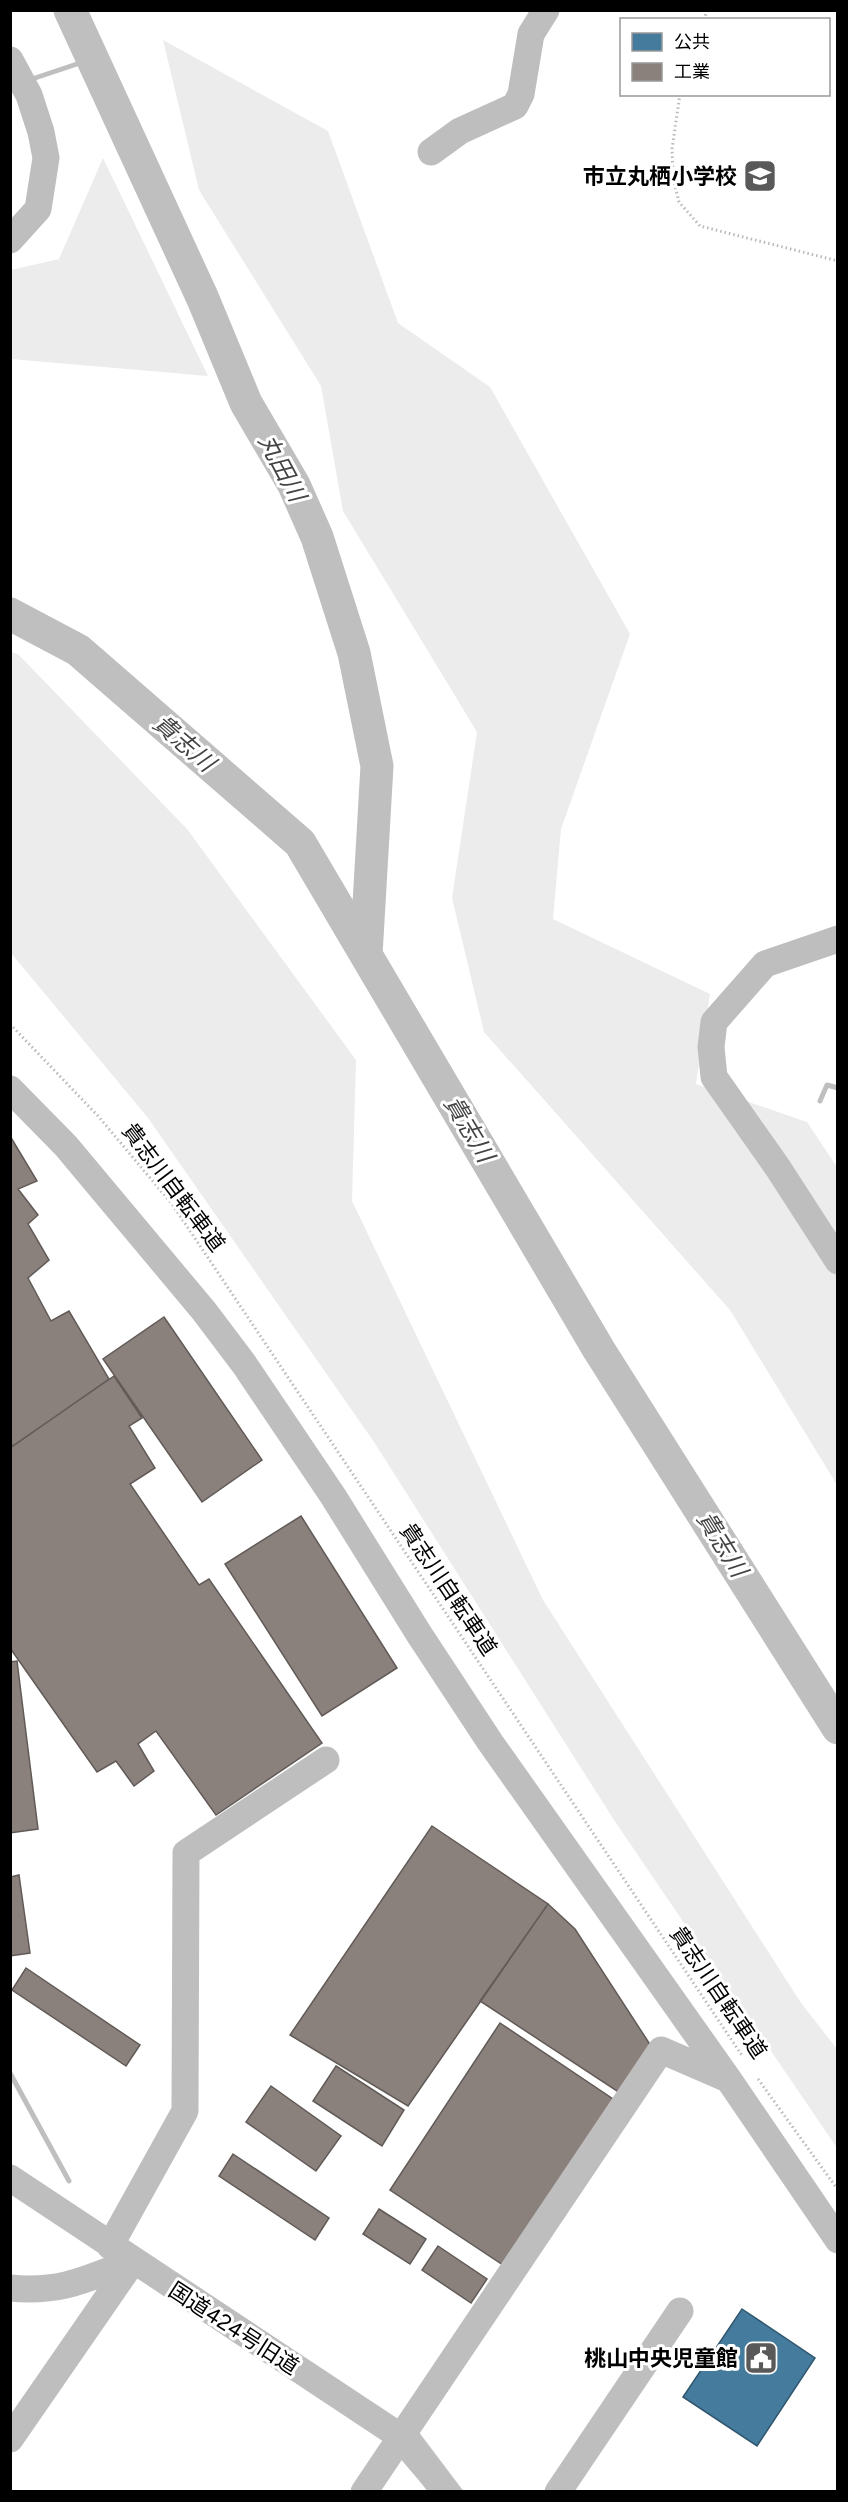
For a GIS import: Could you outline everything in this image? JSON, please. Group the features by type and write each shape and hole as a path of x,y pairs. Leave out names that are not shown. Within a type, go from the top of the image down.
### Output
{"street":[{"path":"431,152 460,131 515,106 521,94 531,34 546,10"},
{"path":"10,60 29,95 41,132 46,158 38,209 10,240"},
{"path":"837,939 765,964 714,1022 711,1047 714,1077 778,1168 837,1261"},
{"path":"10,1089 66,1146 204,1311 244,1364 333,1496 490,1742 736,2069 837,2240"},
{"path":"110,2246 186,2111 186,1853 326,1760"},
{"path":"364,2492 661,2050 736,2069"},
{"name":"国道424号旧道","path":"10,2178 401,2437 411,2452 435,2476 444,2492"},
{"path":"10,2288 33,2290 68,2286 133,2261"},
{"path":"10,2439 133,2261"},
{"path":"558,2492 680,2312"}],"path":[{"path":"680,96 672,148 673,178 679,202 700,226 837,261"},
{"name":"貴志川自転車道","path":"10,1024 98,1116 172,1203 736,2069"},
{"name":"貴志川自転車道","path":"758,2078 837,2190"}],"shaded area":[{"path":"163,40 328,131 398,323 490,387 630,634 561,829 553,919 710,994 696,1084 807,1122 837,1167 837,1485 730,1310 484,1032 452,898 477,732 343,511 321,386 199,190"},
{"path":"103,158 208,376 11,359 11,270 59,259"},
{"path":"10,651 19,655 187,829 356,1060 352,1201 543,1600 801,2003 837,2049 837,2148 614,1820 374,1442 148,1118 11,953"}],"building: 公共":[{"path":"742,2309 815,2358 757,2446 683,2397"}],"building: 工業":[{"path":"10,1136 37,1181 18,1189 38,1215 28,1224 49,1260 28,1278 51,1321 69,1311 109,1379 13,1446 10,1443"},
{"path":"164,1317 262,1460 202,1502 103,1359"},
{"path":"114,1376 142,1418 129,1426 155,1468 130,1484 199,1585 209,1579 322,1743 216,1815 156,1731 138,1744 154,1771 134,1786 116,1761 97,1772 10,1648 10,1448"},
{"path":"301,1516 397,1668 322,1716 225,1564"},
{"path":"17,1661 38,1829 10,1833 10,1662"},
{"path":"432,1826 548,1904 408,2106 290,2035"},
{"path":"19,1875 30,1953 10,1956 10,1877"},
{"path":"548,1904 575,1929 651,2046 623,2095 480,2001"},
{"path":"26,1968 140,2045 126,2066 12,1990"},
{"path":"500,2023 616,2101 506,2267 390,2190"},
{"path":"336,2066 404,2110 382,2146 313,2101"},
{"path":"271,2086 341,2136 316,2171 246,2122"},
{"path":"233,2154 329,2218 315,2240 219,2176"},
{"path":"379,2209 426,2239 410,2264 363,2234"},
{"path":"438,2246 487,2279 471,2303 422,2270"}],"waterway":[{"name":"丸田川","path":"70,10 203,299 246,403 294,485 317,537 354,653 377,766 366,955"},
{"path":"29,80 92,59"},
{"name":"貴志川","path":"10,614 78,650 300,843 599,1350 838,1728"},
{"path":"820,1101 827,1085 838,1088"},
{"path":"10,2073 69,2181"},
{"path":"418,2435 461,2492"}],"place":[{"name":"市立丸栖小学校","path":"760,176"},
{"name":"桃山中央児童館","path":"761,2358"}]}
